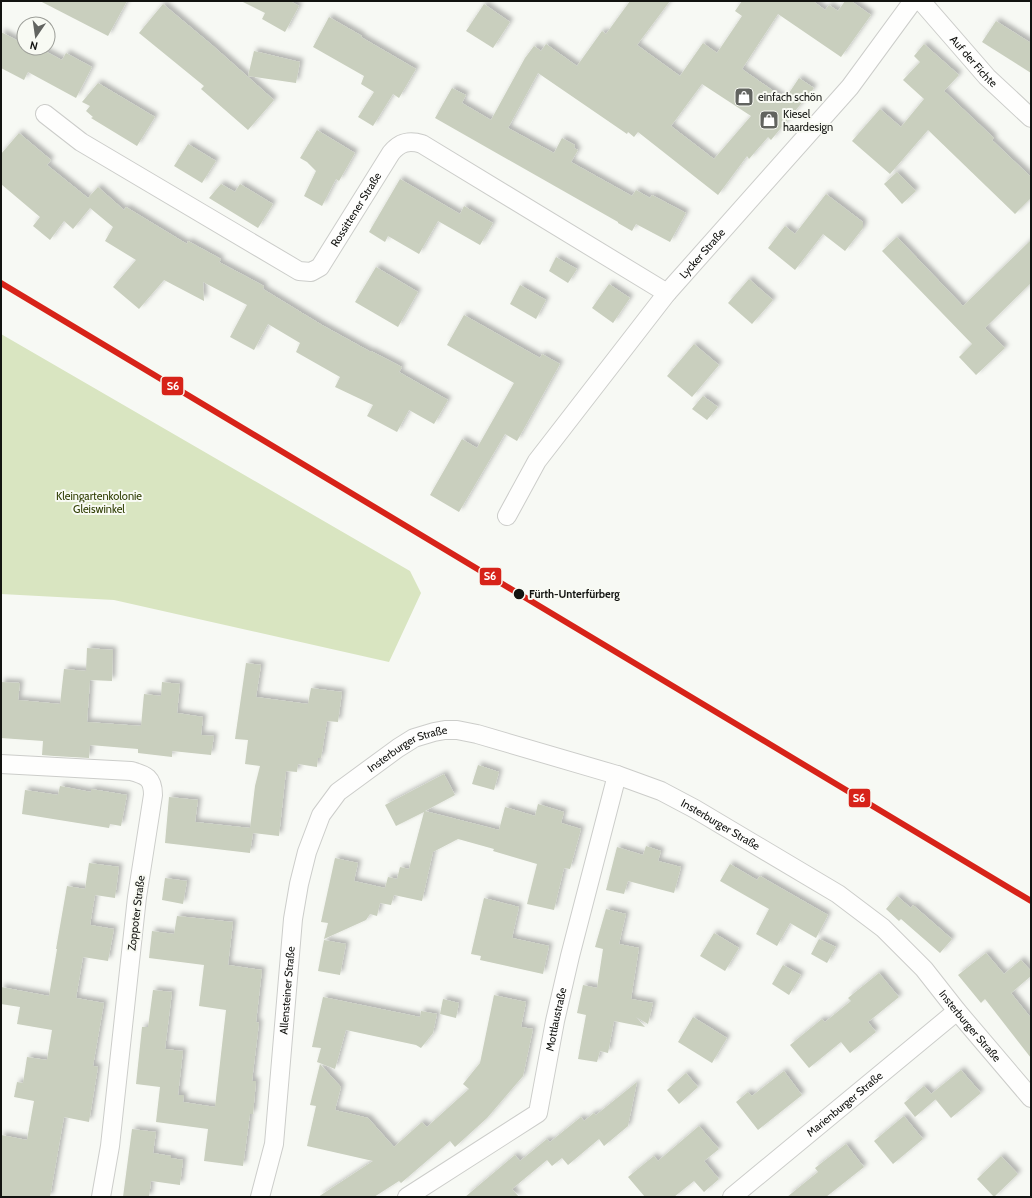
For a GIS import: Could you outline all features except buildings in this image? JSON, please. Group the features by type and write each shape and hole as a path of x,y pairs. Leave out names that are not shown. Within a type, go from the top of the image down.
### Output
{"street":[{"name":"Lycker Straße","path":"507,516 538,461 667,293 850,87 913,1"},
{"name":"Auf der Fichte","path":"921,1 987,77 1031,118"},
{"name":"Rossittener Straße","path":"45,114 81,142 299,271 311,272 320,267 391,153 399,144 410,142 422,144 667,293"},
{"name":"Insterburger Straße","path":"338,792 398,748 419,736 445,730 456,730 477,734 617,775 661,791 695,808 838,894 883,928 924,969 957,1011 1031,1098"},
{"name":"Zoppoter Straße","path":"1,764 131,771 148,778 153,785 153,795 137,897 110,1146 101,1197"},
{"name":"Mottlaustraße","path":"407,1197 538,1113 555,1021 570,956 617,775"},
{"name":"Allensteiner Straße","path":"260,1197 274,1144 293,919 298,884 307,852 321,815 338,792"},
{"name":"Marienburger Straße","path":"732,1197 957,1011"}],"green space":[{"name":"Kleingartenkolonie Gleiswinkel","path":"1,334 410,571 421,593 389,662 114,600 1,594"}],"transit line":[{"name":"S6","path":"1,283 1031,901"}],"place":[{"name":"einfach schön","path":"744,97"},
{"name":"Kiesel haardesign","path":"769,120"},
{"name":"Fürth-Unterfürberg","path":"519,594"}]}
